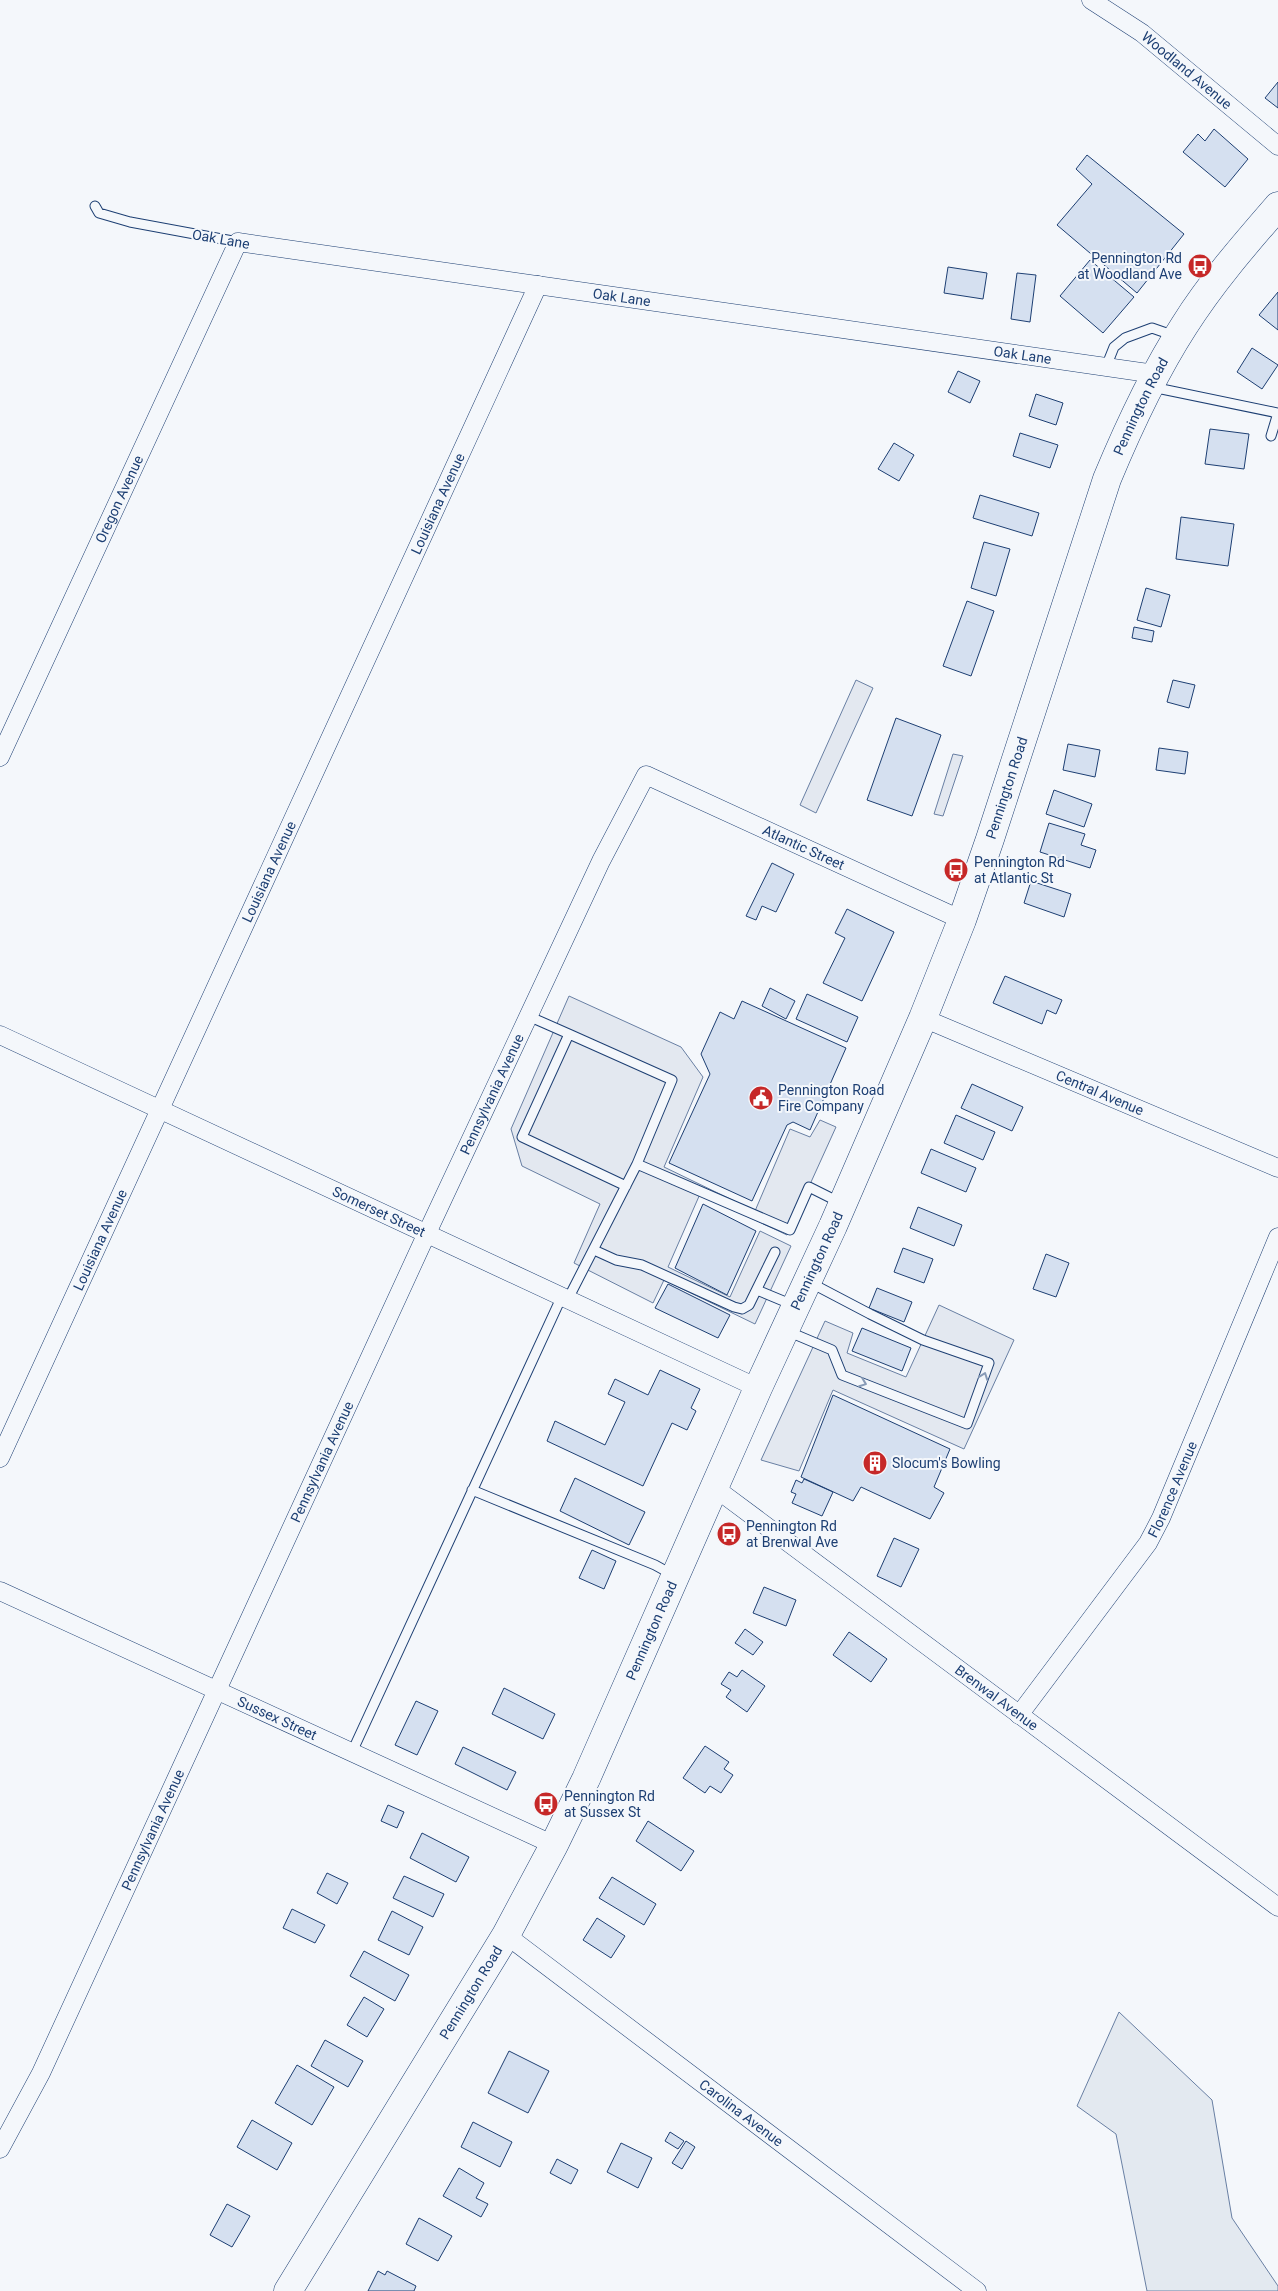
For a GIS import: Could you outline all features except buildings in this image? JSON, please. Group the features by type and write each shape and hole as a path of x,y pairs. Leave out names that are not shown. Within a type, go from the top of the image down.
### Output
{"main road":[{"name":"Pennington Road","path":"288,2291 506,1935 554,1845 586,1779 923,1018 962,920 1108,479 1127,430 1152,380 1178,336 1223,271 1278,206"}],"street":[{"name":"Woodland Avenue","path":"1091,0 1142,33 1278,146"},
{"name":"Oak Lane","path":"238,242 1106,367 1152,380"},
{"name":"Oregon Avenue","path":"0,757 238,242"},
{"name":"Louisiana Avenue","path":"0,1458 538,285"},
{"name":"Atlantic Street","path":"646,775 962,920"},
{"name":"Pennsylvania Avenue","path":"0,2150 41,2073 600,861 646,775"},
{"name":"Central Avenue","path":"923,1018 1278,1168"},
{"name":"Somerset Street","path":"0,1035 758,1388"},
{"name":"Florence Avenue","path":"1019,1715 1148,1543 1161,1518 1278,1237"},
{"name":"Brenwal Avenue","path":"715,1488 1278,1907"},
{"name":"Sussex Street","path":"0,1591 554,1845"},
{"name":"Carolina Avenue","path":"506,1935 977,2291"}],"lane":[{"name":"Oak Lane","path":"94,206 99,213 130,222 238,242"},
{"path":"1106,367 1114,347 1125,338 1152,328 1178,336"},
{"path":"1152,380 1278,413 1271,436"},
{"path":"352,1752 472,1490 565,1298 594,1250 637,1164 672,1080 528,1016"},
{"path":"569,1034 522,1138 626,1186"},
{"path":"637,1164 790,1230 808,1187 842,1204"},
{"path":"594,1250 616,1260 642,1265 742,1309 749,1305 776,1252"},
{"path":"757,1290 832,1350 842,1375 967,1424 989,1363 923,1340 807,1280"},
{"path":"472,1490 655,1565 676,1576"}],"shaded area":[{"path":"856,680 873,688 816,813 800,805"},
{"path":"953,754 963,756 943,816 934,814"},
{"path":"569,996 681,1047 703,1077 664,1167 755,1211 790,1129 810,1137 820,1120 836,1127 787,1235 700,1194 668,1267 730,1297 760,1231 791,1246 755,1324 664,1280 653,1303 574,1263 600,1204 522,1166 511,1129"},
{"path":"939,1305 1014,1340 964,1449 833,1390 799,1471 761,1460 825,1321 853,1333 847,1353 906,1377"},
{"path":"1119,2012 1212,2100 1232,2218 1278,2286 1278,2291 1147,2291 1116,2134 1077,2106"}],"place":[{"name":"Pennington Rd at Woodland Ave","path":"1200,266"},
{"name":"Pennington Rd at Atlantic St","path":"956,870"},
{"name":"Pennington Road Fire Company","path":"761,1098"},
{"name":"Slocum's Bowling","path":"875,1463"},
{"name":"Pennington Rd at Brenwal Ave","path":"729,1534"},
{"name":"Pennington Rd at Sussex St","path":"546,1804"}]}
